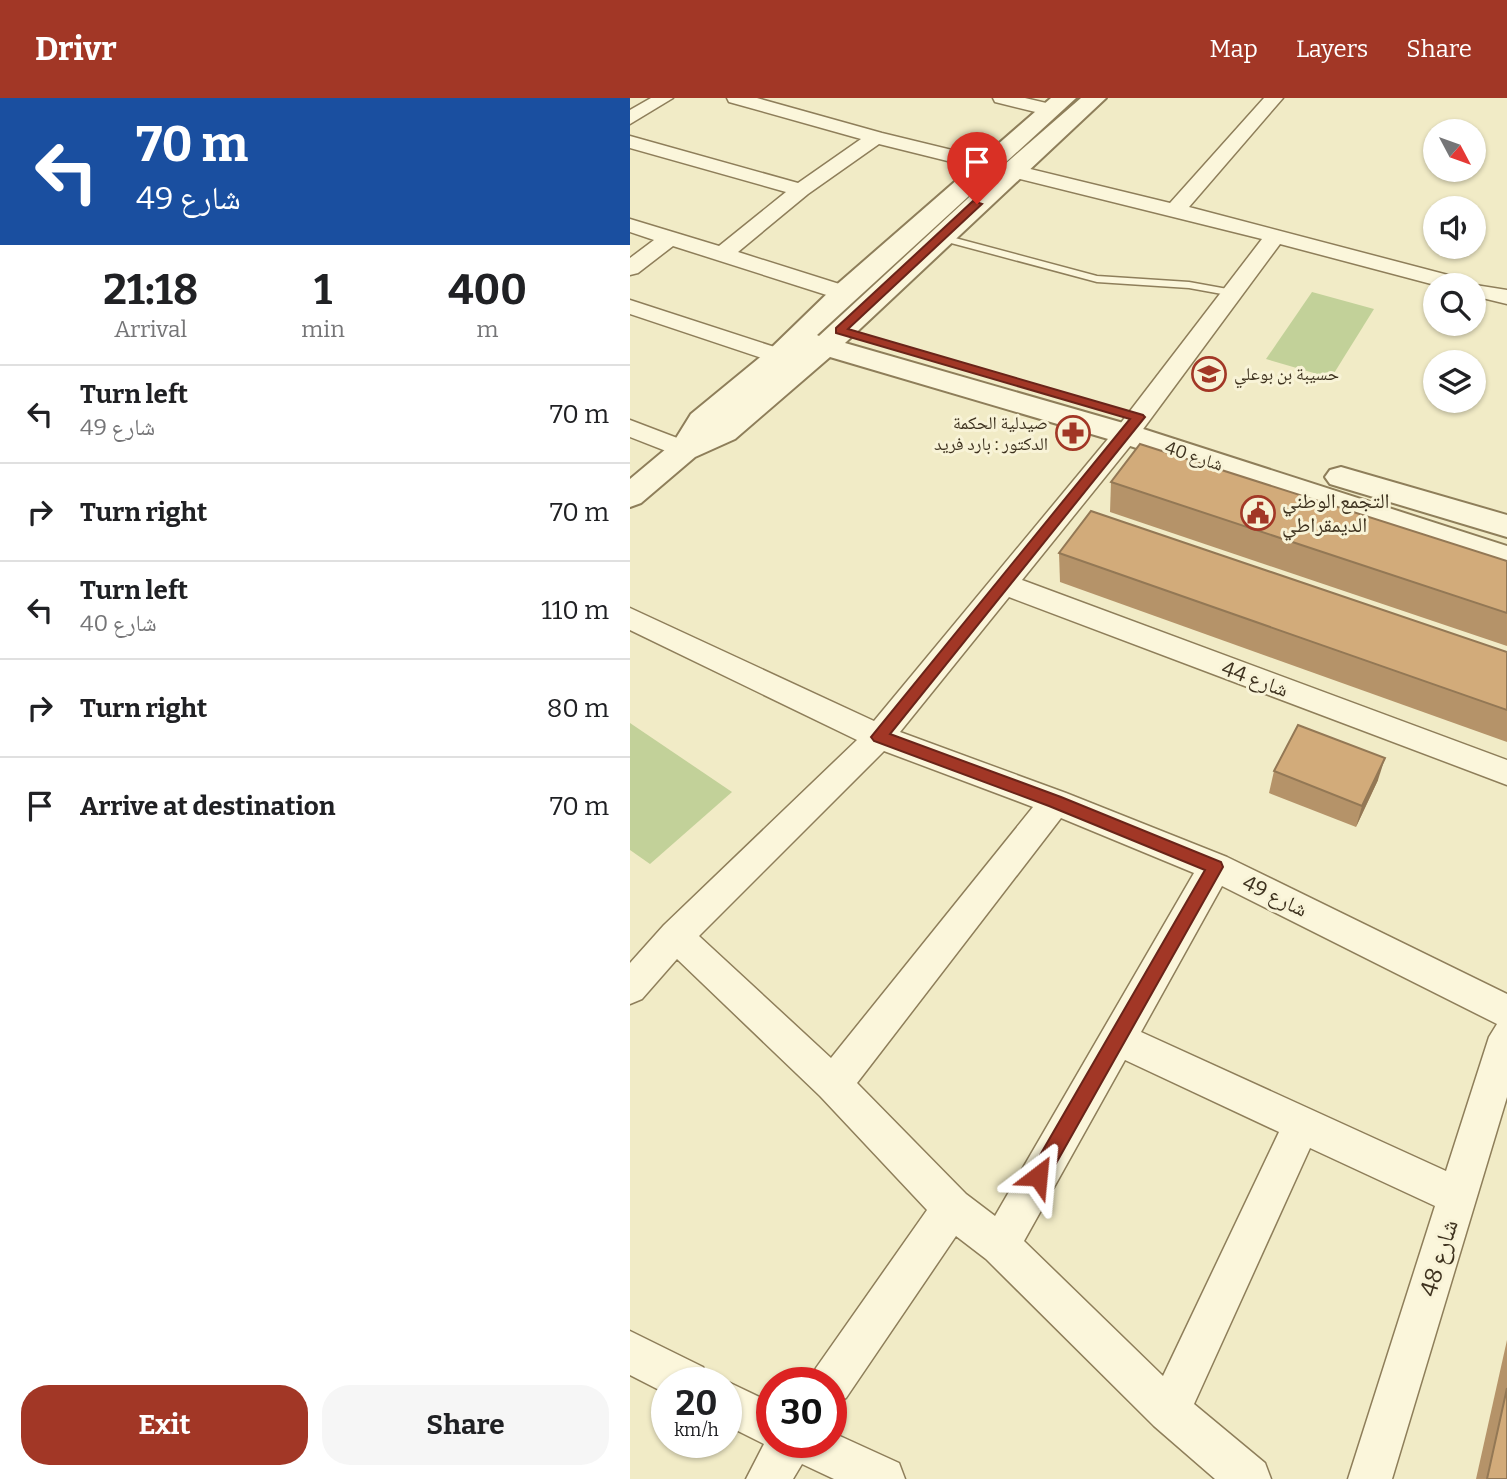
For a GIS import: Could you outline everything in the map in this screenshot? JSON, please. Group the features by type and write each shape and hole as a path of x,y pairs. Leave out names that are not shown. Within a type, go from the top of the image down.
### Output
{"street":[{"path":"630,118 664,98"},
{"path":"736,98 787,104 876,137 1175,210 1274,239 1423,276"},
{"path":"1002,98 1059,104"},
{"path":"630,496 684,450 724,432 811,339 844,293 1000,167 1095,98"},
{"path":"1175,210 1274,98"},
{"path":"684,450 702,421 940,237 1059,104"},
{"path":"723,254 802,190 876,137"},
{"path":"630,142 802,190"},
{"path":"630,225 844,293"},
{"path":"630,268 670,237"},
{"path":"630,988 676,936 879,737 1062,515 1274,239"},
{"path":"1486,292 1507,297"},
{"path":"630,307 811,339"},
{"name":"شارع 40","path":"811,339 1507,526"},
{"name":"شارع 40","path":"1132,426 1507,558"},
{"path":"630,428 684,450"},
{"path":"1062,515 1088,524"},
{"name":"شارع 44","path":"1003,584 1507,773"},
{"name":"شارع 49","path":"630,618 879,737 1055,802 1215,867 1507,1012"},
{"path":"833,1084 1055,802"},
{"path":"1000,1245 1215,867"},
{"path":"676,936 833,1084 952,1208 1000,1245 1169,1411 1249,1479"},
{"name":"شارع 48","path":"1370,1479 1507,1037"},
{"path":"1116,1038 1458,1197"},
{"path":"1169,1411 1301,1126"},
{"path":"842,1367 952,1208"},
{"path":"630,1352 659,1367"},
{"path":"768,1479 781,1458"},
{"path":"838,1458 883,1479"}],"lane":[{"path":"940,237 1097,279 1189,285 1233,293"}],"green space":[{"path":"1312,292 1374,309 1331,378 1266,359"},
{"path":"630,723 732,792 650,864 630,850"}],"building":[{"path":"1140,444 1507,561 1507,613 1111,482"},
{"path":"1091,511 1507,652 1507,710 1059,553"},
{"path":"1298,725 1385,758 1362,806 1274,771"},
{"path":"1507,1388 1507,1479 1487,1479"}],"place":[{"name":"حسيبة بن بوعلي","path":"1209,374"},
{"name":"صيدلية الحكمة الدكتور : بارد فريد","path":"1073,433"},
{"name":"التجمع الوطني الديمقراطي","path":"1258,513"}],"route":[{"path":"977,204 840,331 1138,417 1062,515 879,737 1055,802 1215,867 1038,1176"}]}
